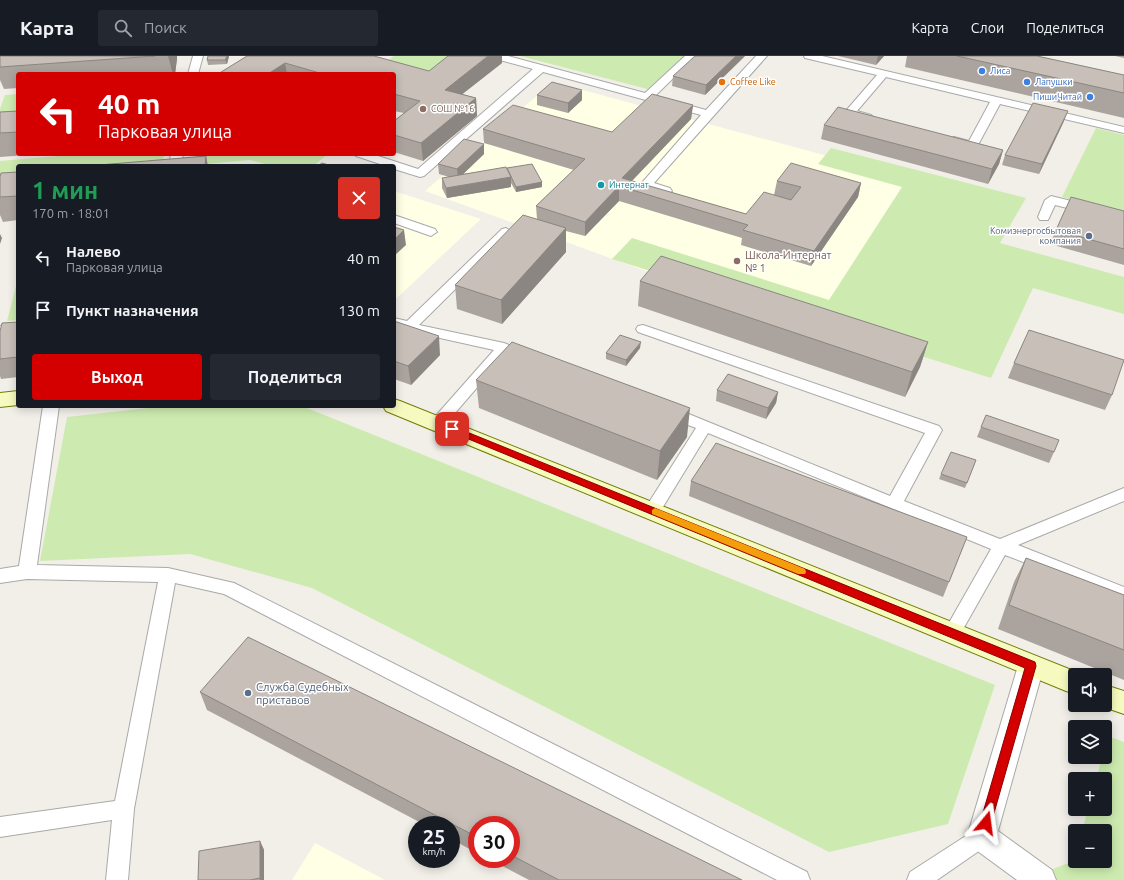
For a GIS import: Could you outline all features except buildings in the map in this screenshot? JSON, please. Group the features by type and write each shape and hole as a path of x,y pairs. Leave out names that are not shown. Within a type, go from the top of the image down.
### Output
{"street":[{"path":"0,400 16,398"},
{"path":"396,407 1068,681"},
{"path":"1031,666 982,837 1041,880"},
{"path":"1112,699 1124,704"}],"lane":[{"path":"194,72 198,56"},
{"path":"496,56 708,114"},
{"path":"647,97 691,56"},
{"path":"677,194 646,185 708,114 762,56"},
{"path":"809,56 1124,130"},
{"path":"396,165 420,173 541,68"},
{"path":"880,121 850,113 884,73"},
{"path":"941,137 972,145 997,100"},
{"path":"366,156 392,164"},
{"path":"1044,217 1051,200 1124,218"},
{"path":"396,220 431,232"},
{"path":"409,327 506,232"},
{"path":"396,323 409,327 504,348 519,354"},
{"path":"0,330 16,329"},
{"path":"643,330 934,430 894,504"},
{"path":"438,423 504,348"},
{"path":"653,406 894,504 1124,594"},
{"path":"27,572 51,408"},
{"path":"652,511 705,426"},
{"path":"952,633 1002,545 1124,494"},
{"path":"0,576 27,572 168,575 228,588 799,880"},
{"path":"117,880 124,809 168,575"},
{"path":"0,827 124,809"},
{"path":"918,880 982,837"}],"shaded area":[{"name":"Школа-Интернат № 1","path":"553,82 909,178 812,331 425,191"},
{"path":"396,192 481,219 397,298"},
{"path":"315,843 385,880 292,880"}],"green space":[{"path":"394,56 461,56 431,77 385,62"},
{"path":"520,56 686,56 651,90"},
{"path":"16,94 16,121 0,122 0,109 5,95"},
{"path":"1096,128 1124,135 1124,214 1062,197"},
{"path":"831,148 1026,198 1000,243 1124,277 1124,314 1033,288 991,378 612,259 632,238 829,300 902,187 818,164"},
{"path":"59,156 164,156 162,164 16,164 16,181 0,182 0,161"},
{"path":"196,156 326,156 316,164 265,164 250,160 194,164"},
{"path":"16,286 16,320 7,321"},
{"path":"148,408 307,408 995,685 948,824 829,852 312,588 190,554 40,561 67,417"},
{"path":"1112,738 1124,742 1124,880 1024,880 1068,863 1068,868 1112,868 1112,824 1084,824 1086,816 1112,816 1112,772 1098,772 1100,764 1112,764"}],"slow traffic":[{"path":"655,512 801,572"}],"place":[{"name":"Лиса","path":"982,71"},
{"name":"Coffee Like","path":"722,82"},
{"name":"Лапушки","path":"1027,82"},
{"name":"ПишиЧитай","path":"1090,97"},
{"name":"СОШ №16","path":"423,109"},
{"name":"Интернат","path":"601,185"},
{"name":"Комиэнергосбытовая компания","path":"1089,236"},
{"name":"Школа-Интернат № 1","path":"737,261"},
{"name":"Служба Судебных приставов","path":"248,693"}],"route":[{"path":"452,429 1031,666 986,823"}]}
